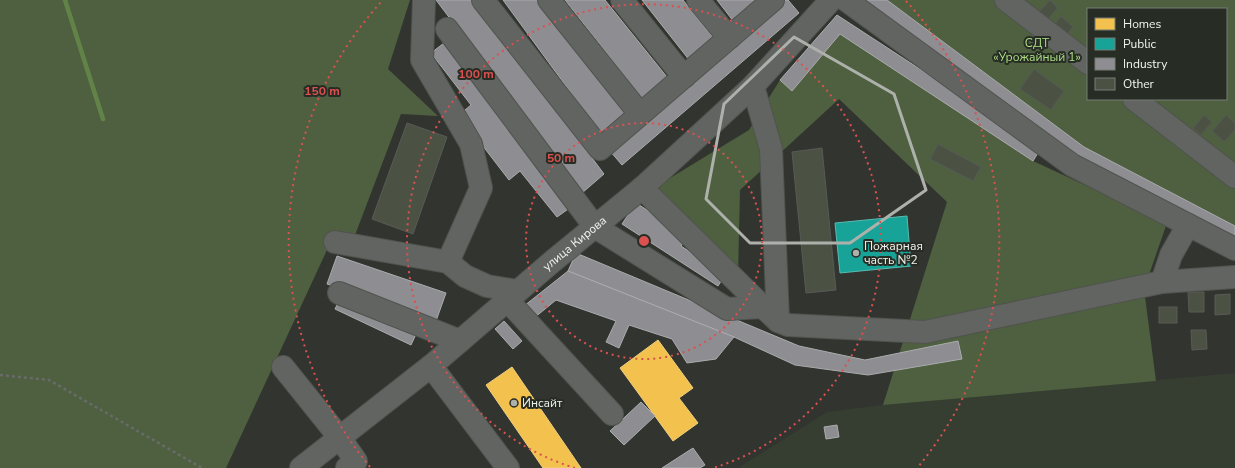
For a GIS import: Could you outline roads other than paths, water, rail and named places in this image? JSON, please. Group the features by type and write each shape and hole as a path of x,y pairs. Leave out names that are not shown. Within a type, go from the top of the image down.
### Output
{"street":[{"path":"424,0 422,60 471,144 481,188 448,262"},
{"path":"483,0 600,149 773,0"},
{"path":"549,0 640,114"},
{"path":"622,0 684,77"},
{"path":"698,0 729,38"},
{"path":"846,0 1072,165 1235,249"},
{"path":"1006,0 1087,62"},
{"name":"улица Кирова","path":"301,468 431,366 512,296 642,188 753,86 822,3"},
{"path":"447,29 595,227 727,309 771,314"},
{"path":"753,86 771,149 771,314"},
{"path":"1135,100 1235,177"},
{"path":"642,188 771,314 788,326 925,332 1162,282 1235,278"},
{"path":"1162,282 1171,255 1188,225"},
{"path":"335,242 448,262 465,276 512,296 612,414"},
{"path":"339,293 460,341"},
{"path":"431,366 508,468"},
{"path":"283,367 340,438 356,461 347,468"}],"waterway":[{"path":"65,0 103,119"}],"place":[{"name":"Пожарная часть №2","path":"856,253"},
{"name":"Инсайт","path":"514,403"}],"park label":[{"name":"СДТ «Урожайный 1»","path":"1037,50"}]}
